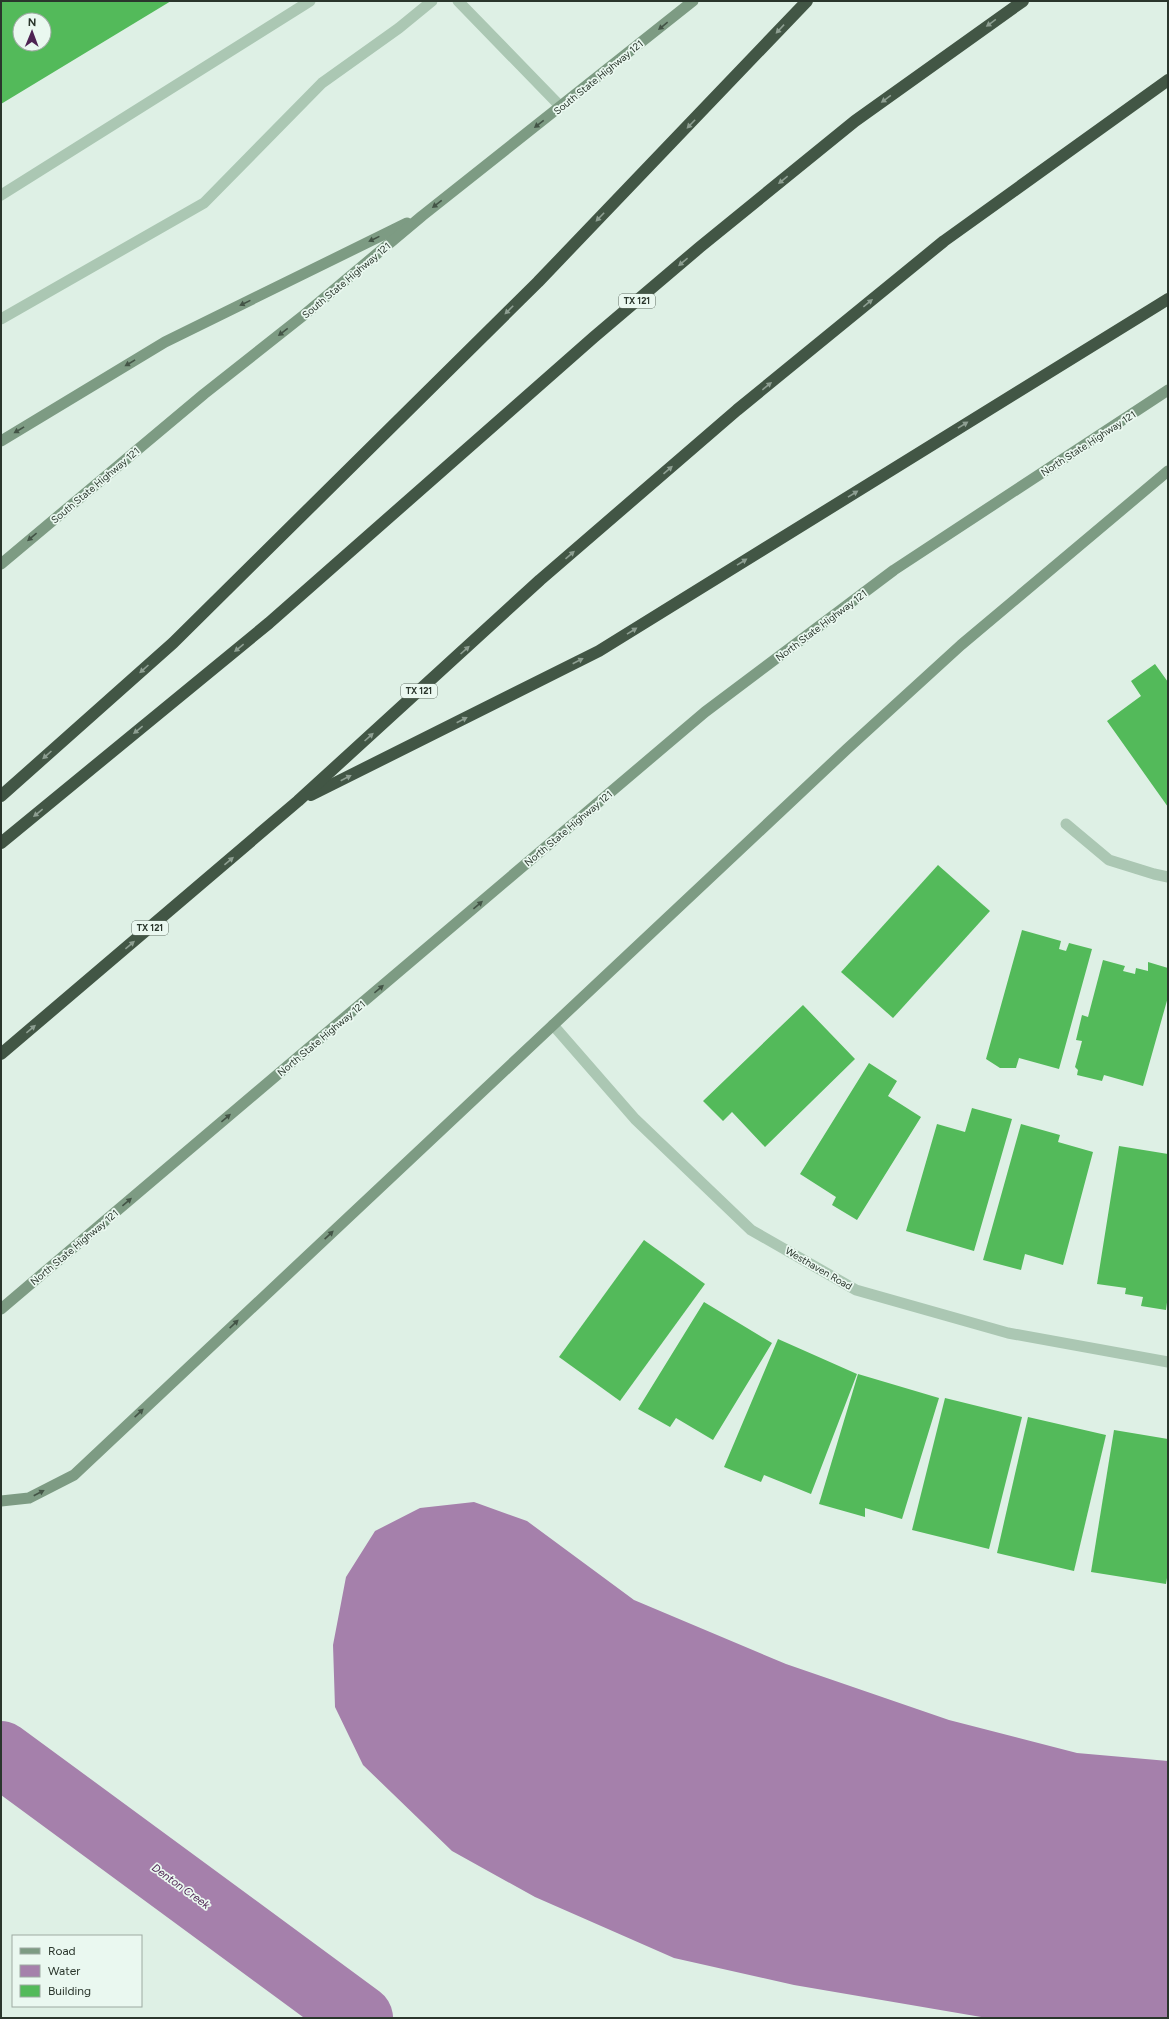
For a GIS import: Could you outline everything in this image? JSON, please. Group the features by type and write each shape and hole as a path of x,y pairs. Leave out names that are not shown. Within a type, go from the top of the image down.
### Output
{"highway":[{"path":"1,796 179,637 538,282 807,1"},
{"name":"TX 121","path":"1,843 269,623 594,337 700,247 855,121 1023,1"},
{"name":"TX 121","path":"1,1054 298,801 540,580 736,410 944,241 1168,80"},
{"path":"298,801 598,651 1168,299"}],"main road":[{"name":"South State Highway 121","path":"1,564 157,433 304,315 422,216 694,1"},
{"path":"1,441 165,342 422,216"},
{"name":"North State Highway 121","path":"1,1309 705,712 894,570 1168,390"},
{"path":"1,1501 29,1498 74,1475 847,749 961,645 1168,471"}],"street":[{"path":"1,195 310,1"},
{"path":"1,319 204,202 322,83 399,28 432,1"},
{"path":"458,1 561,107"},
{"path":"1066,824 1109,860 1168,877"},
{"name":"Westhaven Road","path":"553,1025 635,1118 751,1230 856,1290 1008,1333 1168,1362"}],"water":[{"path":"474,1502 527,1521 634,1600 786,1664 949,1720 1077,1753 1168,1761 1168,2018 987,2018 794,1985 674,1958 535,1897 452,1851 363,1765 335,1707 333,1645 346,1577 375,1531 420,1508"}],"building":[{"path":"1,1 171,1 1,104"},
{"path":"1155,664 1168,682 1168,807 1107,721 1141,696 1131,681"},
{"path":"938,865 990,911 893,1018 841,972"},
{"path":"1022,930 1061,941 1059,949 1066,951 1069,943 1092,949 1059,1069 1019,1058 1016,1068 1000,1068 986,1059"},
{"path":"1103,960 1125,966 1123,971 1135,974 1136,968 1148,971 1148,962 1168,968 1168,997 1143,1086 1104,1075 1102,1081 1077,1075 1078,1070 1075,1067 1082,1041 1076,1040 1082,1015 1088,1017"},
{"path":"803,1005 855,1059 765,1147 732,1112 723,1121 703,1101"},
{"path":"869,1063 897,1081 888,1096 921,1117 857,1220 832,1205 836,1197 800,1174"},
{"path":"972,1108 1012,1119 974,1251 906,1231 937,1124 965,1132"},
{"path":"1021,1124 1060,1135 1058,1142 1093,1152 1063,1265 1025,1254 1021,1270 983,1260"},
{"path":"1119,1146 1168,1154 1168,1295 1166,1310 1141,1306 1143,1297 1125,1294 1126,1288 1097,1284"},
{"path":"644,1240 705,1284 620,1401 559,1357"},
{"path":"704,1302 772,1343 713,1440 676,1418 670,1427 638,1409"},
{"path":"778,1339 857,1374 811,1494 764,1475 761,1482 724,1467"},
{"path":"858,1374 939,1398 902,1519 865,1508 865,1517 819,1504"},
{"path":"945,1398 1022,1417 989,1549 912,1530"},
{"path":"1028,1417 1106,1435 1074,1571 997,1553"},
{"path":"1114,1430 1168,1439 1168,1572 1166,1584 1091,1572"}],"waterway":[{"name":"Denton Creek","path":"1,1754 360,2018"}]}
